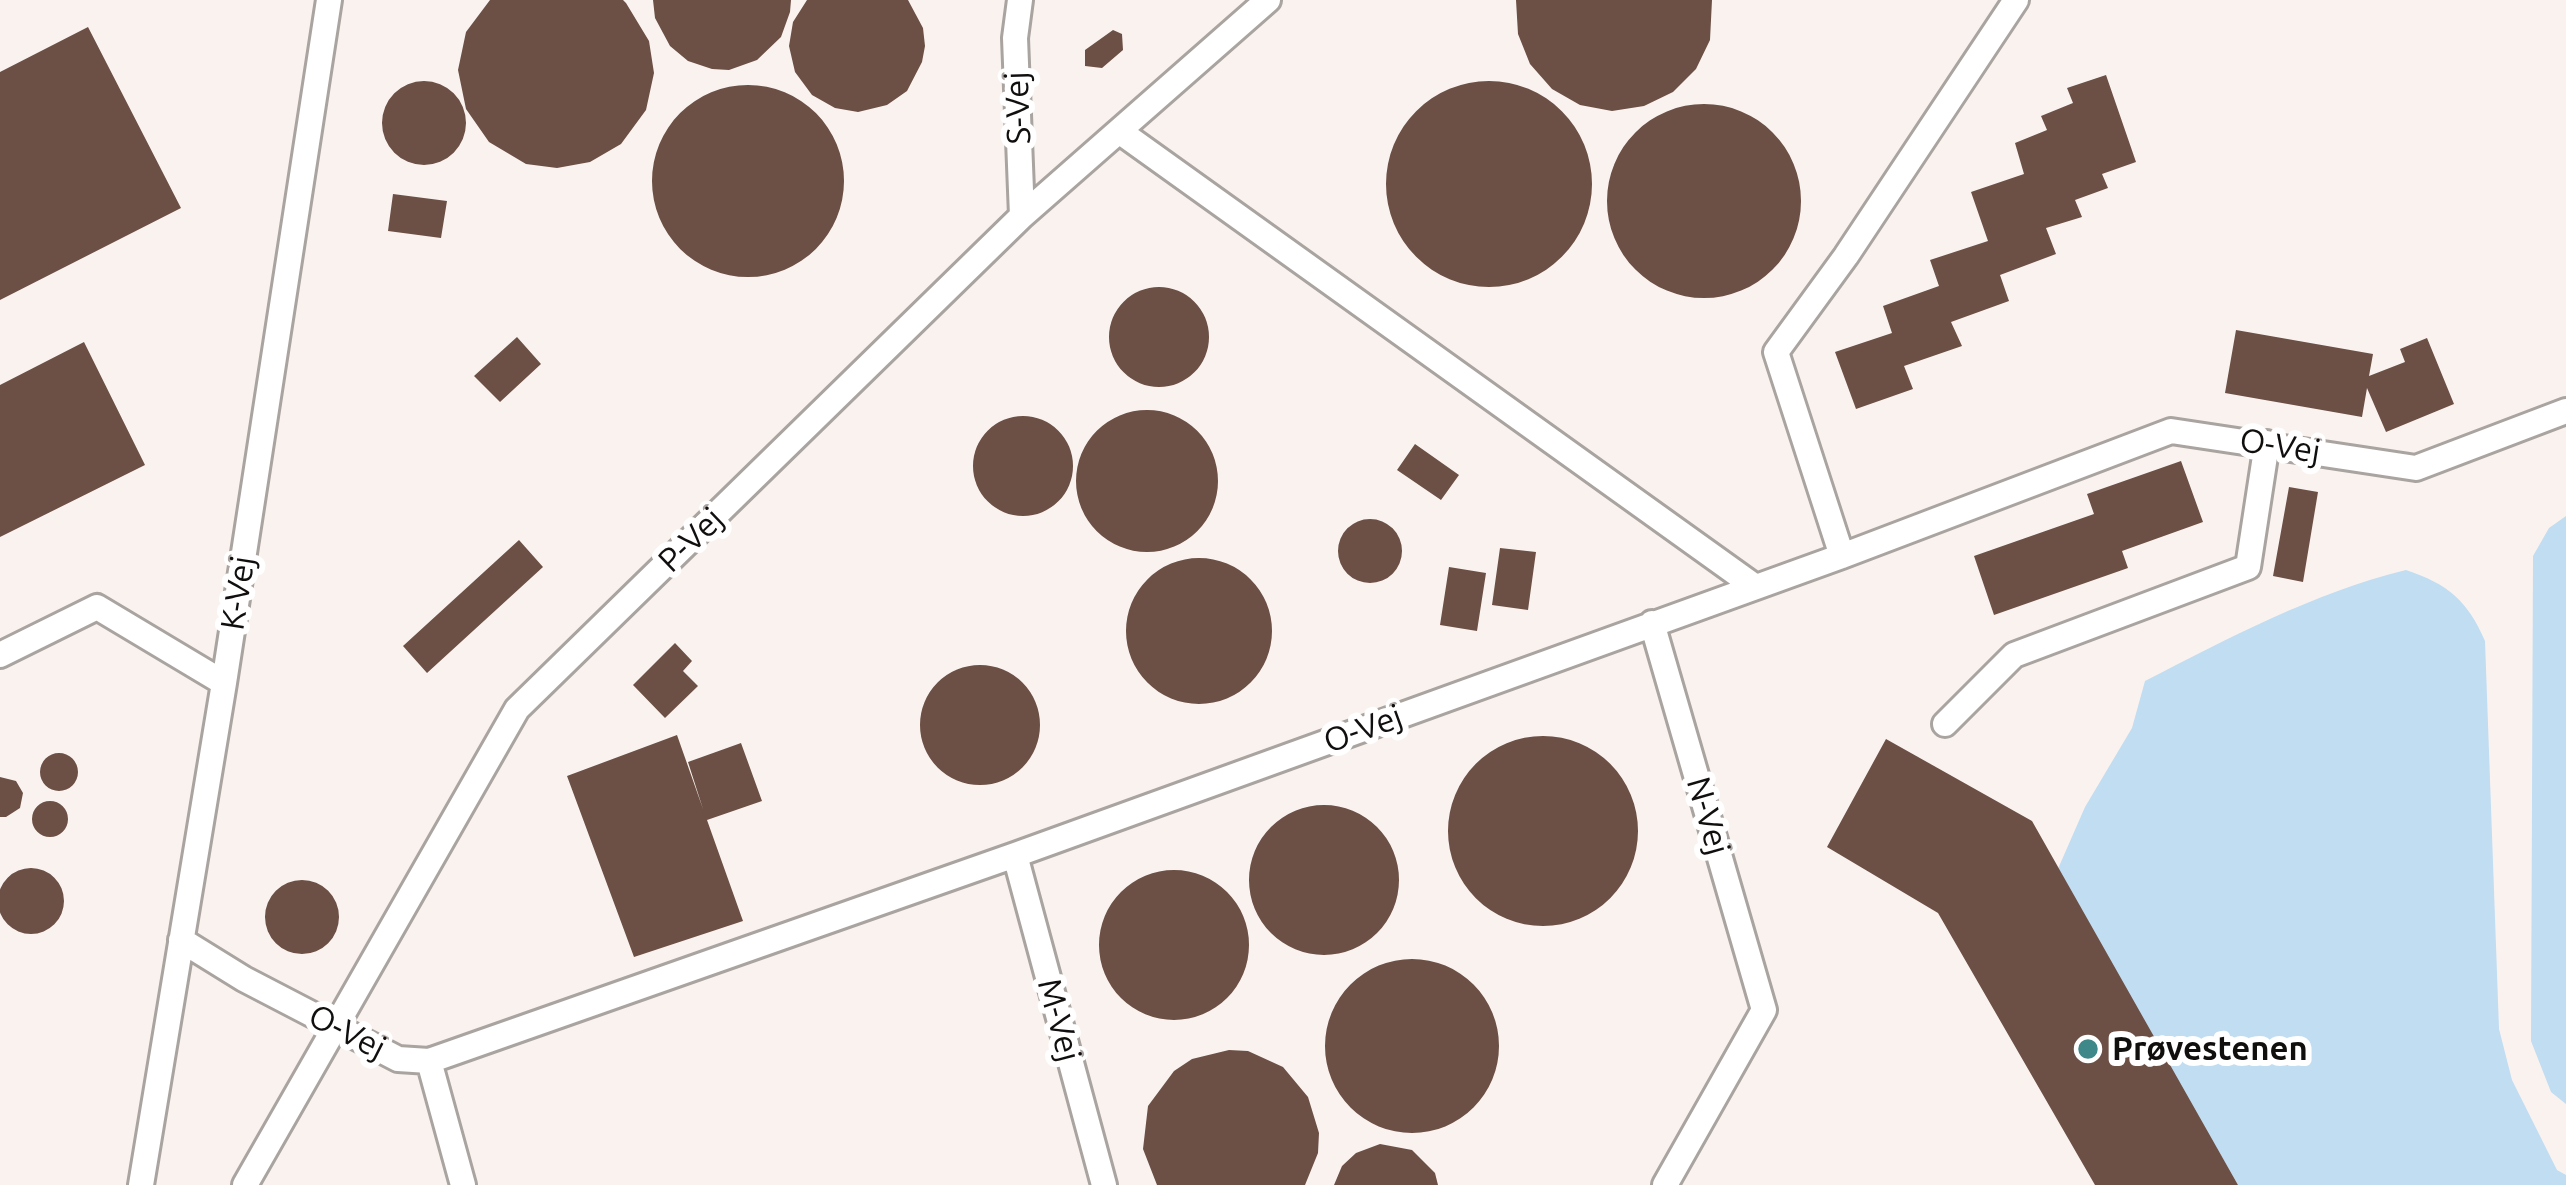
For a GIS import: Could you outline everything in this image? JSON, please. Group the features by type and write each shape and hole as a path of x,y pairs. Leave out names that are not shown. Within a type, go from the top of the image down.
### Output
{"lane":[{"name":"K-Vej","path":"141,1185 329,0"},
{"name":"S-Vej","path":"1020,0 1015,38 1022,216"},
{"name":"P-Vej","path":"245,1185 517,709 1022,216 1268,0"},
{"path":"1842,556 1776,352 1846,256 2016,0"},
{"path":"1119,131 1754,586"},
{"name":"O-Vej","path":"181,940 244,979 398,1059 429,1060 1015,855 1842,556 2171,431 2416,468 2566,411"},
{"path":"1946,724 2014,655 2248,567 2266,443"},
{"path":"0,655 97,607 224,683"},
{"name":"N-Vej","path":"1652,623 1764,1010 1665,1185"},
{"name":"M-Vej","path":"1015,855 1104,1185"},
{"path":"429,1060 463,1185"}],"water":[{"path":"2566,516 2566,1104 2551,1092 2531,1041 2533,556 2549,528"},
{"path":"2406,570 2455,596 2485,641 2499,1029 2512,1080 2557,1170 2566,1175 2566,1185 2238,1185 2057,871 2085,807 2132,728 2145,681 2305,604"}],"building":[{"path":"490,0 626,3 649,41 654,73 646,110 621,144 590,162 557,168 526,164 489,142 466,109 458,70 466,32"},
{"path":"653,0 791,0 781,37 757,60 729,70 688,61 670,46 655,18"},
{"path":"807,0 908,0 923,28 925,46 907,91 887,105 858,112 835,108 812,95 795,72 789,46 793,22"},
{"path":"1516,0 1712,0 1710,40 1696,69 1673,92 1644,106 1612,111 1580,105 1552,89 1530,64 1518,34"},
{"path":"88,27 181,208 0,300 0,72"},
{"path":"1113,30 1122,34 1123,50 1102,68 1085,66 1085,50"},
{"path":"2106,75 2136,162 2102,174 2108,188 2075,200 2082,217 2046,228 2056,254 2000,275 2009,301 1951,322 1962,346 1904,366 1913,389 1856,409 1835,352 1892,333 1883,306 1939,286 1930,260 1988,241 1971,192 2024,174 2015,143 2047,130 2041,116 2073,103 2067,88"},
{"path":"424,81 454,93 466,123 454,153 424,165 394,153 382,123 394,93"},
{"path":"1489,81 1528,89 1562,111 1584,145 1592,184 1584,223 1562,257 1528,279 1489,287 1450,279 1416,257 1394,223 1386,184 1394,145 1416,111 1450,89"},
{"path":"748,85 785,93 816,113 836,144 844,181 836,218 816,249 785,269 748,277 711,269 680,249 660,218 652,181 660,144 680,113 711,93"},
{"path":"1704,104 1741,111 1773,132 1794,164 1801,201 1794,238 1773,270 1741,291 1704,298 1667,291 1635,270 1614,238 1607,201 1614,164 1635,132 1667,111"},
{"path":"393,194 447,201 441,238 388,231"},
{"path":"1159,287 1187,295 1201,309 1209,337 1201,365 1187,379 1159,387 1131,379 1117,365 1109,337 1117,309 1131,295"},
{"path":"2236,330 2373,354 2369,376 2405,362 2400,349 2427,338 2454,404 2386,432 2367,388 2362,417 2225,393"},
{"path":"517,337 541,364 500,402 474,376"},
{"path":"84,342 145,465 0,537 0,385"},
{"path":"1147,410 1174,416 1197,431 1212,454 1218,481 1212,508 1197,531 1174,546 1147,552 1120,546 1097,531 1082,508 1076,481 1082,454 1097,431 1120,416"},
{"path":"1023,416 1059,430 1073,466 1059,502 1023,516 987,502 973,466 987,430"},
{"path":"1415,444 1459,475 1441,500 1397,470"},
{"path":"2181,461 2203,522 2122,551 2128,568 1994,615 1974,556 2094,514 2087,494"},
{"path":"2289,487 2318,492 2303,582 2273,576"},
{"path":"1370,519 1393,528 1402,551 1393,574 1370,583 1347,574 1338,551 1347,528"},
{"path":"519,540 543,567 427,673 403,646"},
{"path":"1500,548 1536,552 1528,610 1492,605"},
{"path":"1199,558 1227,564 1250,580 1266,603 1272,631 1266,659 1250,682 1227,698 1199,704 1171,698 1148,682 1132,659 1126,631 1132,603 1148,580 1171,564"},
{"path":"1449,567 1486,573 1477,631 1440,625"},
{"path":"675,643 692,661 683,671 698,686 665,718 633,685"},
{"path":"980,665 1003,669 1023,682 1036,702 1040,725 1036,748 1023,768 1003,781 980,785 957,781 937,768 924,748 920,725 924,702 937,682 957,669"},
{"path":"677,735 703,809 688,762 741,743 762,801 707,820 743,921 634,957 567,776"},
{"path":"1543,736 1579,743 1610,764 1631,795 1638,831 1631,867 1610,898 1579,919 1543,926 1507,919 1476,898 1455,867 1448,831 1455,795 1476,764 1507,743"},
{"name":"Prøvestenen","path":"1886,739 2032,821 2238,1185 2095,1185 1938,913 1827,847"},
{"path":"59,753 73,758 78,772 73,786 59,791 45,786 40,772 45,758"},
{"path":"0,777 16,781 23,793 20,808 6,817 0,817"},
{"path":"50,801 62,807 68,819 62,831 50,837 38,831 32,819 38,807"},
{"path":"1324,805 1353,811 1377,827 1393,851 1399,880 1393,909 1377,933 1353,949 1324,955 1295,949 1271,933 1255,909 1249,880 1255,851 1271,827 1295,811"},
{"path":"31,868 54,878 64,901 54,924 31,934 8,924 -2,901 8,878"},
{"path":"1174,870 1203,876 1227,892 1243,916 1249,945 1243,974 1227,998 1203,1014 1174,1020 1145,1014 1121,998 1105,974 1099,945 1105,916 1121,892 1145,876"},
{"path":"302,880 328,891 339,917 328,943 302,954 276,943 265,917 276,891"},
{"path":"1412,959 1445,966 1474,984 1492,1013 1499,1046 1492,1079 1474,1108 1445,1126 1412,1133 1379,1126 1350,1108 1332,1079 1325,1046 1332,1013 1350,984 1379,966"},
{"path":"1229,1050 1248,1051 1283,1067 1308,1097 1319,1133 1318,1153 1305,1185 1157,1185 1143,1149 1148,1106 1174,1071 1192,1059"},
{"path":"1380,1144 1412,1150 1435,1173 1438,1185 1334,1185 1342,1166 1356,1153"}],"place":[{"name":"Prøvestenen","path":"2088,1049"}]}
